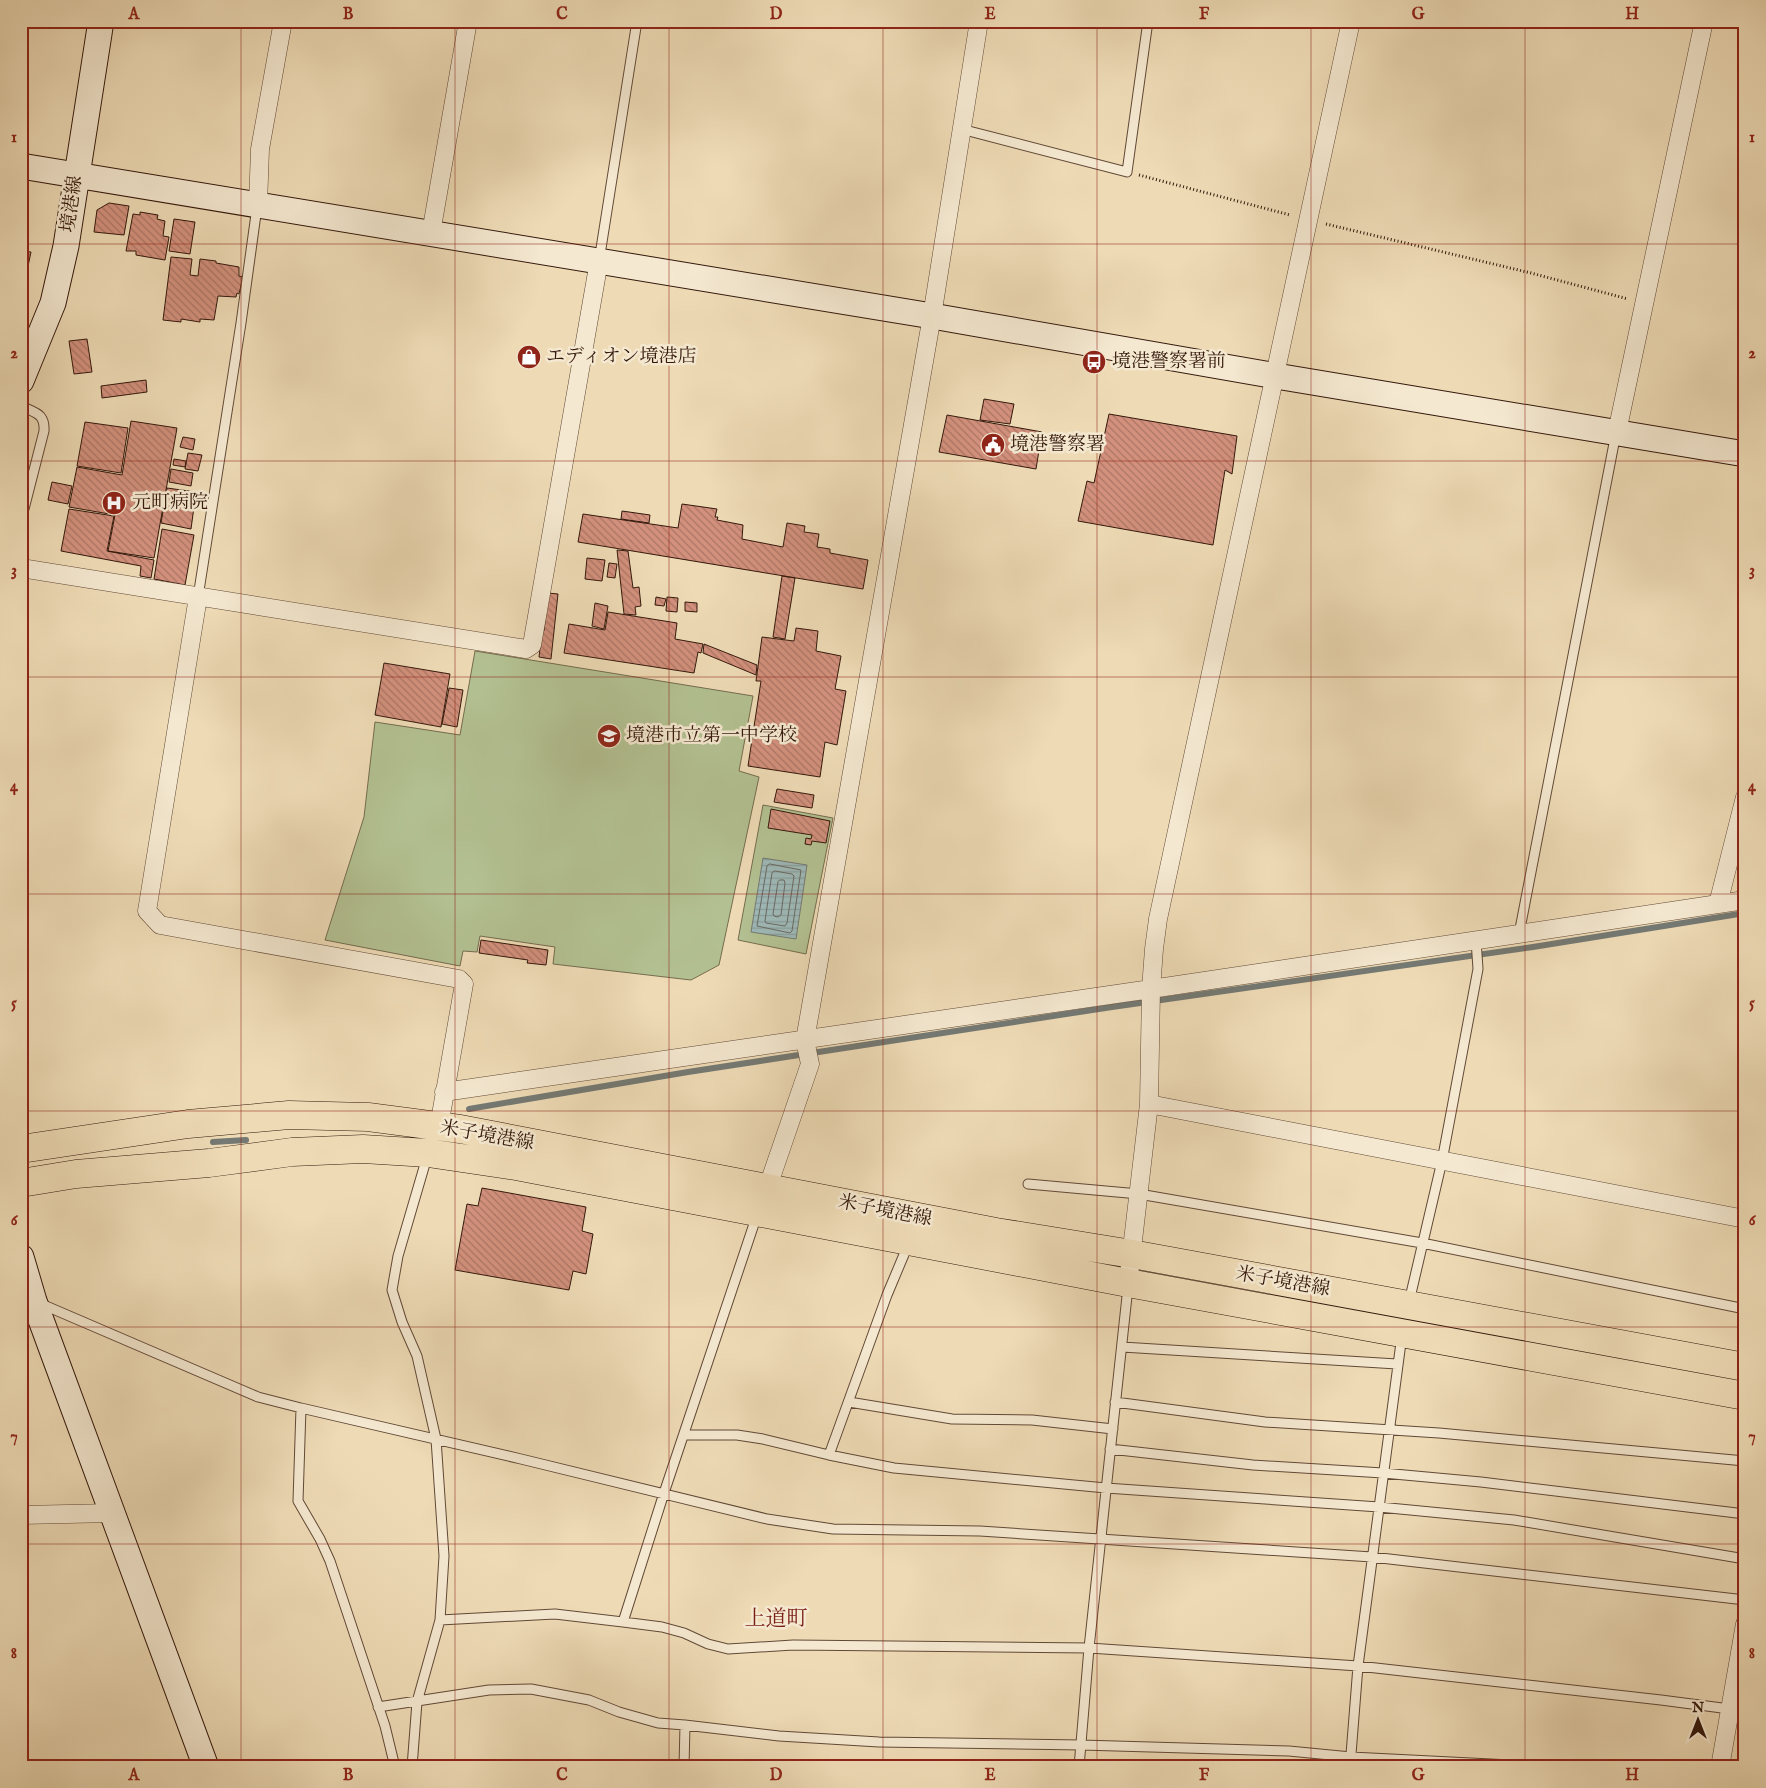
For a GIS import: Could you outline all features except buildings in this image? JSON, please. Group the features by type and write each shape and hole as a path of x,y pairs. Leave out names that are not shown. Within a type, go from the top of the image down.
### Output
{"main road":[{"name":"米子境港線","path":"21,1149 188,1124 289,1114 368,1116 439,1126 762,1200 910,1241 1128,1284 1405,1319 1745,1367"},
{"name":"米子境港線","path":"21,1183 76,1174 209,1162 292,1152 363,1149 428,1153 996,1232 1132,1254 1405,1319 1745,1396"}],"street":[{"name":"境港線","path":"21,381 53,303 66,246 102,21"},
{"path":"258,205 260,149 283,21"},
{"path":"431,233 468,21"},
{"path":"762,1200 810,1064 805,1040 932,316 979,21"},
{"path":"1128,1284 1149,1104 1151,989 1158,919 1351,21"},
{"path":"1617,432 1704,21"},
{"path":"21,166 932,316 1276,376 1745,454"},
{"path":"21,568 526,649 532,645 570,437 599,261"},
{"path":"198,597 147,911 160,925 459,979 464,984 439,1126"},
{"path":"1718,904 1745,798"},
{"path":"444,1092 1745,900"},
{"path":"1149,1104 1745,1219"},
{"path":"21,1258 34,1301 206,1767"},
{"path":"21,1515 113,1513"},
{"path":"1720,1767 1737,1710 1745,1624"}],"lane":[{"path":"599,261 637,21"},
{"path":"961,129 1127,172 1148,21"},
{"path":"198,597 258,205"},
{"path":"21,406 41,416 44,423 44,431 24,509 21,510"},
{"path":"1519,934 1617,432"},
{"path":"1350,1767 1358,1666 1397,1364 1405,1319 1442,1161 1478,969 1476,940"},
{"path":"412,1767 417,1702 440,1620 444,1556 436,1439 417,1356 402,1322 392,1290 398,1256 428,1153"},
{"path":"1028,1184 1139,1194 1422,1243 1745,1308"},
{"path":"623,1622 762,1200"},
{"path":"829,1455 887,1295 910,1241"},
{"path":"1079,1767 1089,1648 1128,1284"},
{"path":"34,1301 258,1397 767,1519 832,1529 980,1531 1372,1557 1745,1600"},
{"path":"1122,1347 1397,1364"},
{"path":"849,1402 952,1419 1032,1420 1112,1429"},
{"path":"1116,1402 1265,1422 1389,1429 1745,1461"},
{"path":"301,1408 298,1500 320,1539 330,1562 378,1707 395,1767"},
{"path":"684,1435 737,1435 894,1468 1106,1488 1379,1507 1514,1520 1745,1559"},
{"path":"1110,1449 1252,1465 1383,1473 1481,1482 1745,1514"},
{"path":"440,1620 555,1614 662,1627 684,1633 708,1644 728,1649 793,1645 1089,1648 1358,1666 1737,1710"},
{"path":"378,1707 489,1690 531,1689 589,1700 619,1712 658,1723 779,1736 879,1742 1289,1751 1351,1757 1551,1767"},
{"path":"684,1767 685,1726"}],"path":[{"path":"1127,172 1309,220 1531,273 1644,303"}],"green space":[{"path":"475,651 753,696 739,771 759,777 719,965 691,980 553,964 555,947 480,936 477,952 463,951 460,966 325,940 364,817 375,722 460,735"},
{"path":"763,805 833,818 806,954 738,940"}],"water":[{"path":"763,858 807,865 796,939 751,932"}],"waterway":[{"path":"469,1109 688,1072 1112,1007 1533,947 1745,913"},
{"path":"213,1142 246,1140"}],"place":[{"name":"エディオン境港店","path":"529,357"},
{"name":"境港警察署前","path":"1094,362"},
{"name":"境港警察署","path":"993,445"},
{"name":"元町病院","path":"114,503"},
{"name":"境港市立第一中学校","path":"609,736"}],"district":[{"name":"上道町","path":"776,1619"}]}
